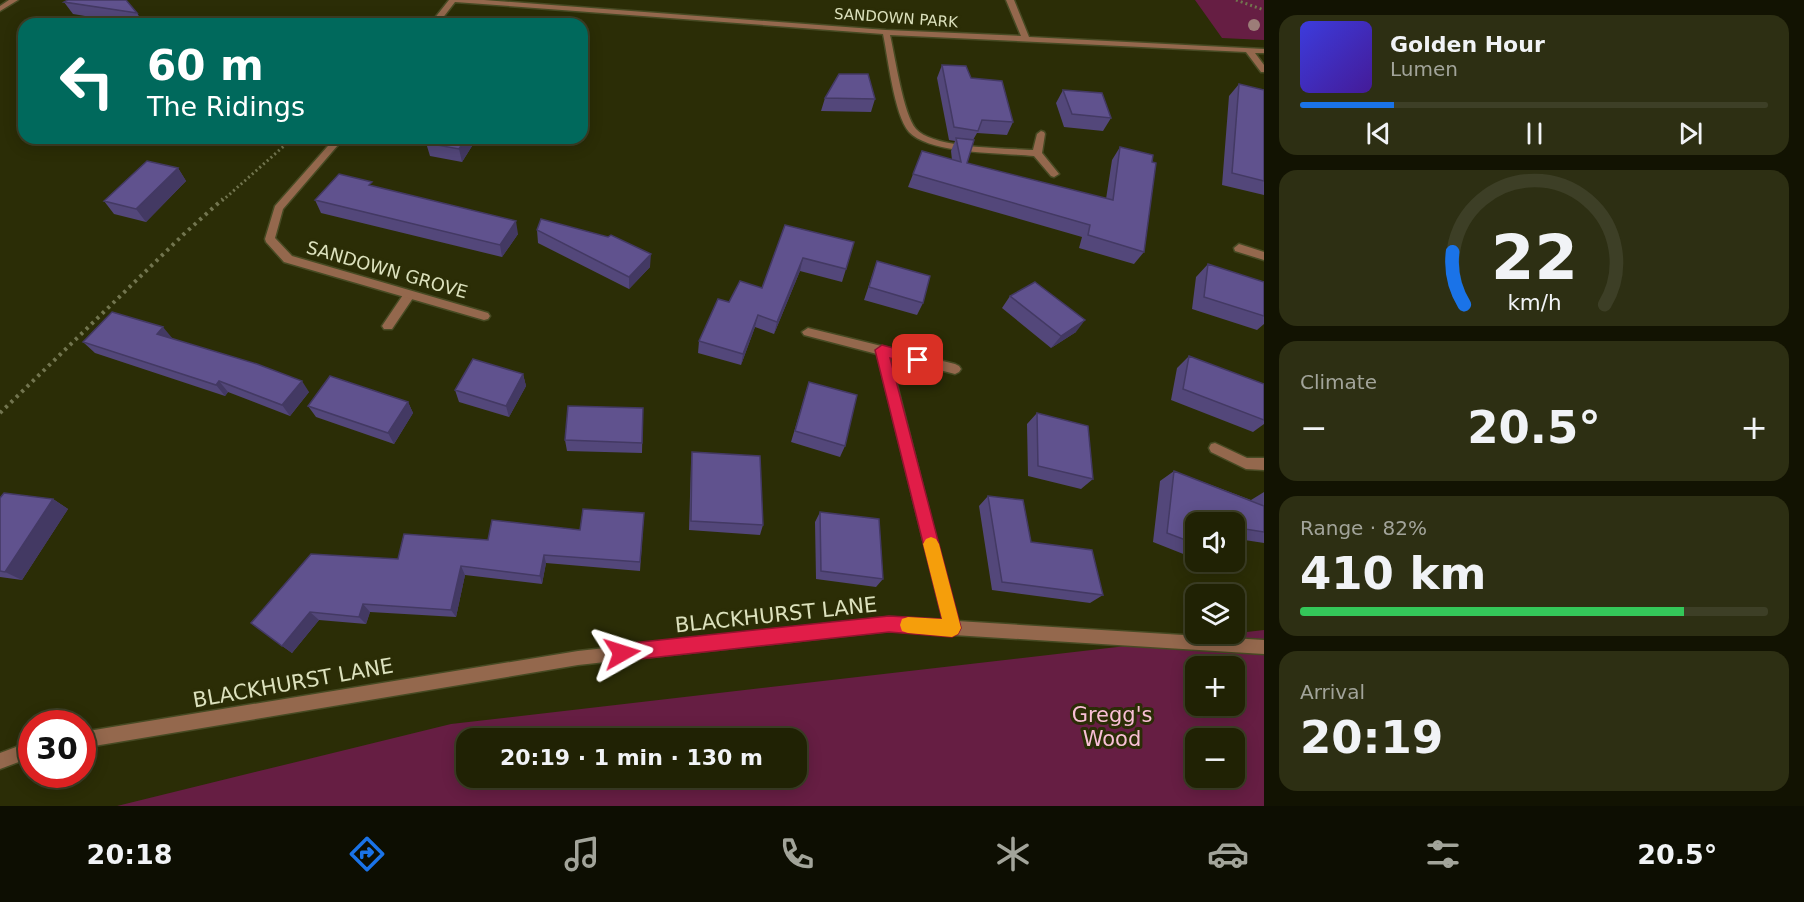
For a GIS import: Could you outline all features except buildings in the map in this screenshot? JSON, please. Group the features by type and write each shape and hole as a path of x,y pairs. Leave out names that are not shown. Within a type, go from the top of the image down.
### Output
{"street":[{"path":"0,9 14,0"},
{"path":"439,18 454,0"},
{"name":"SANDOWN PARK","path":"454,0 886,32 1264,51"},
{"path":"1010,0 1026,40"},
{"path":"886,32 907,123 915,133 933,142 1037,153 1054,174"},
{"path":"1248,50 1264,70"},
{"path":"1037,153 1041,134"},
{"name":"SANDOWN GROVE","path":"335,144 278,208 270,239 288,259 484,316"},
{"path":"1239,248 1264,256"},
{"path":"388,326 409,295"},
{"path":"808,332 955,369"},
{"path":"882,350 952,628"},
{"path":"1215,448 1245,463 1264,464"},
{"name":"BLACKHURST LANE","path":"96,738 578,658 889,624 1264,647"},
{"path":"0,761 18,754"}],"path":[{"path":"1236,0 1264,10"},
{"path":"0,413 184,234 286,144"}],"green space":[{"path":"1195,0 1264,0 1264,40 1222,38"},
{"name":"Gregg's Wood","path":"1264,630 1264,806 117,806 451,724 1185,639 1185,644 1245,644 1245,632"}],"slow traffic":[{"path":"908,625 952,628 931,544"}],"route":[{"path":"622,653 889,624 952,628 882,350 918,360"}]}
